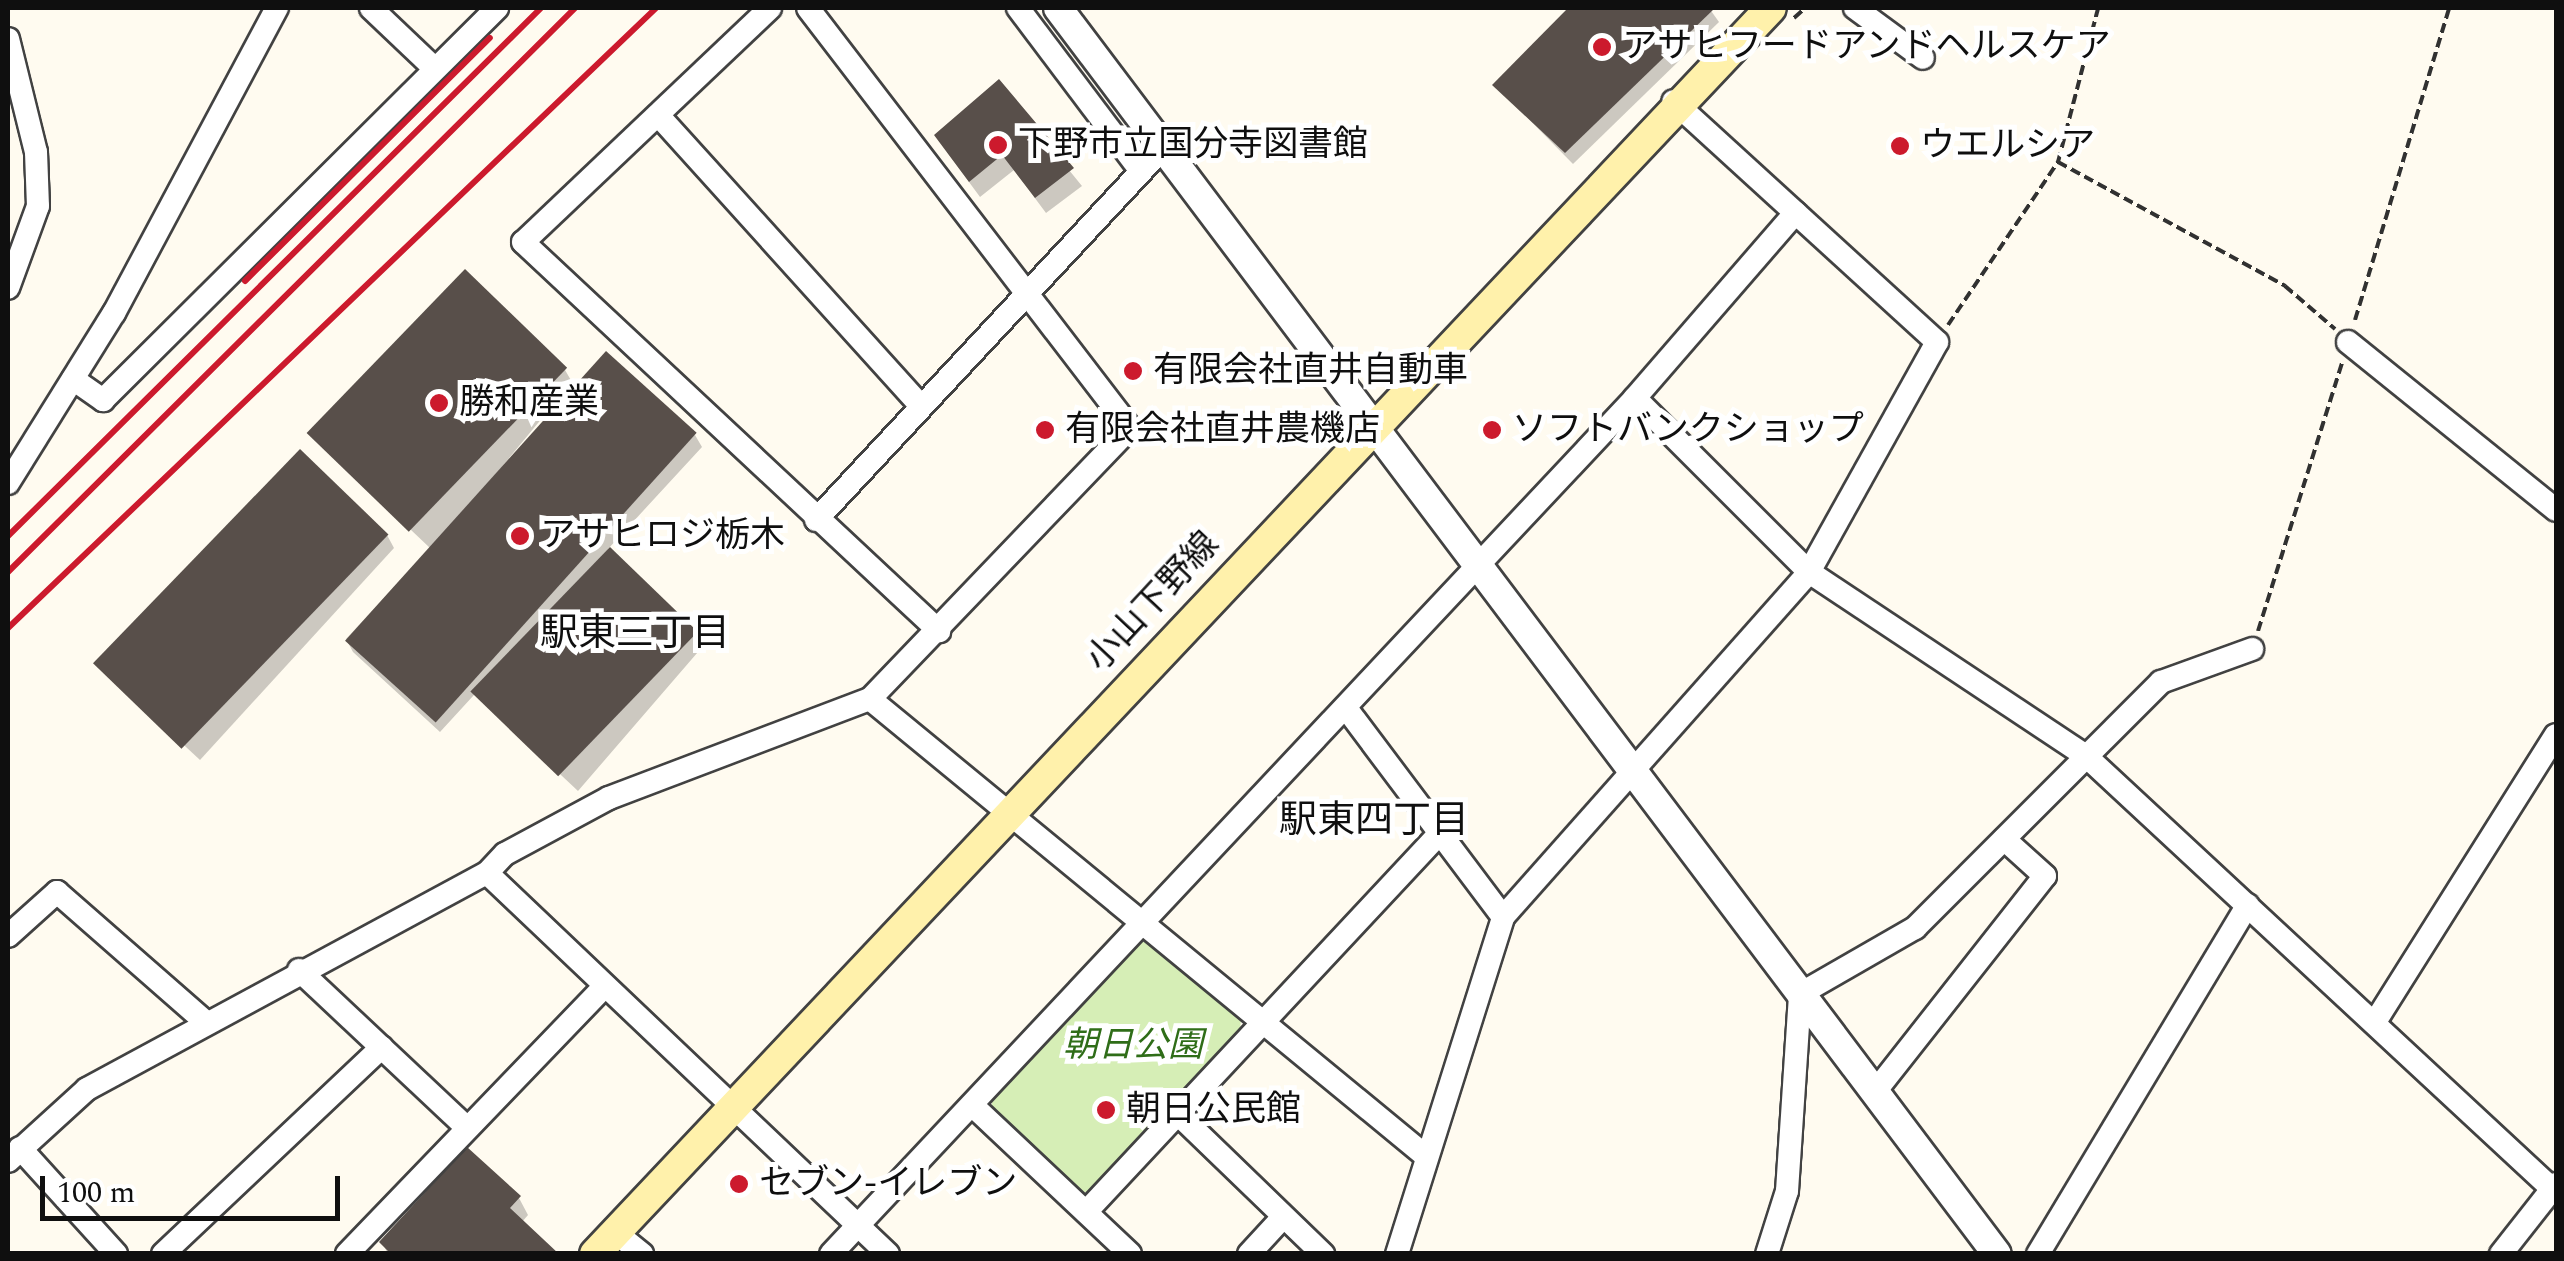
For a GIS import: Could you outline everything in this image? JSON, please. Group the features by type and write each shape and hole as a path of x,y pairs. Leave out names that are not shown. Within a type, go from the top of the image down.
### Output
{"main road":[{"name":"小山下野線","path":"605,1243 1673,102 1771,8"}],"street":[{"path":"8,482 72,379 277,8"},
{"path":"371,8 434,68"},
{"path":"72,379 103,400 498,8"},
{"path":"770,8 523,242 938,631"},
{"path":"116,1254 14,1154 88,1089 202,1019 487,873 609,798 870,699 1130,428 808,8"},
{"path":"1018,8 1142,171"},
{"path":"1058,8 1639,768 1800,994 1996,1254"},
{"path":"1855,8 1923,58"},
{"path":"8,39 36,152 38,206 8,288"},
{"path":"1397,1254 1504,917 1810,572 1937,342 1673,102"},
{"path":"658,115 921,406"},
{"path":"816,520 1164,147"},
{"path":"831,1254 1346,708 1479,558 1635,398 1795,212"},
{"path":"2348,342 2556,510"},
{"path":"1635,398 1810,572 2087,757 2554,1185 2502,1254"},
{"path":"1800,994 1915,928 2162,682 2252,650"},
{"path":"870,699 1427,1158"},
{"path":"1346,708 1504,917"},
{"path":"2376,1022 2556,735"},
{"path":"1086,1212 1441,832"},
{"path":"1874,1092 2045,876 2004,840"},
{"path":"487,873 888,1254"},
{"path":"8,936 57,892 202,1019"},
{"path":"2038,1254 2248,905"},
{"path":"299,970 467,1128"},
{"path":"346,1254 604,987"},
{"path":"1768,1254 1787,1191 1800,994"},
{"path":"162,1254 382,1047"},
{"path":"972,1105 1130,1254"},
{"path":"1178,1114 1323,1254"},
{"path":"1249,1254 1283,1216"},
{"path":"605,1243 642,1254"}],"path":[{"path":"1937,342 2058,162 2098,8"},
{"path":"2252,650 2450,8"},
{"path":"2058,162 2284,286 2348,342"},
{"path":"1350,356 1366,372 1386,372 1410,353"}],"green space":[{"name":"朝日公園","path":"1137,942 1152,942 1241,1018 1240,1032 1092,1192 1078,1192 992,1112 992,1096"}],"building":[{"name":"アサヒフードアンドヘルスケア","path":"1568,8 1715,8 1565,153 1492,85"},
{"name":"下野市立国分寺図書館","path":"999,79 1074,168 1035,198 1002,155 969,182 934,135"},
{"name":"勝和産業","path":"465,269 567,368 409,532 307,433"},
{"name":"アサヒロジ栃木","path":"606,351 697,433 436,722 345,641"},
{"path":"300,449 388,534 181,749 93,663"},
{"path":"610,547 698,632 558,776 470,692"},
{"path":"467,1147 521,1196 510,1208 559,1254 391,1254 379,1242"}],"railway":[{"path":"8,536 541,8"},
{"path":"8,572 575,8"},
{"path":"8,628 656,8"},
{"path":"245,281 490,38"}],"place":[{"name":"アサヒフードアンドヘルスケア","path":"1602,47"},
{"name":"下野市立国分寺図書館","path":"998,145"},
{"name":"ウエルシア","path":"1900,146"},
{"name":"有限会社直井自動車","path":"1133,371"},
{"name":"勝和産業","path":"439,403"},
{"name":"有限会社直井農機店","path":"1045,430"},
{"name":"ソフトバンクショップ","path":"1492,430"},
{"name":"アサヒロジ栃木","path":"520,536"},
{"name":"朝日公民館","path":"1106,1110"},
{"name":"セブン-イレブン","path":"739,1184"}],"district":[{"name":"駅東三丁目","path":"635,635"},
{"name":"駅東四丁目","path":"1374,822"}]}
